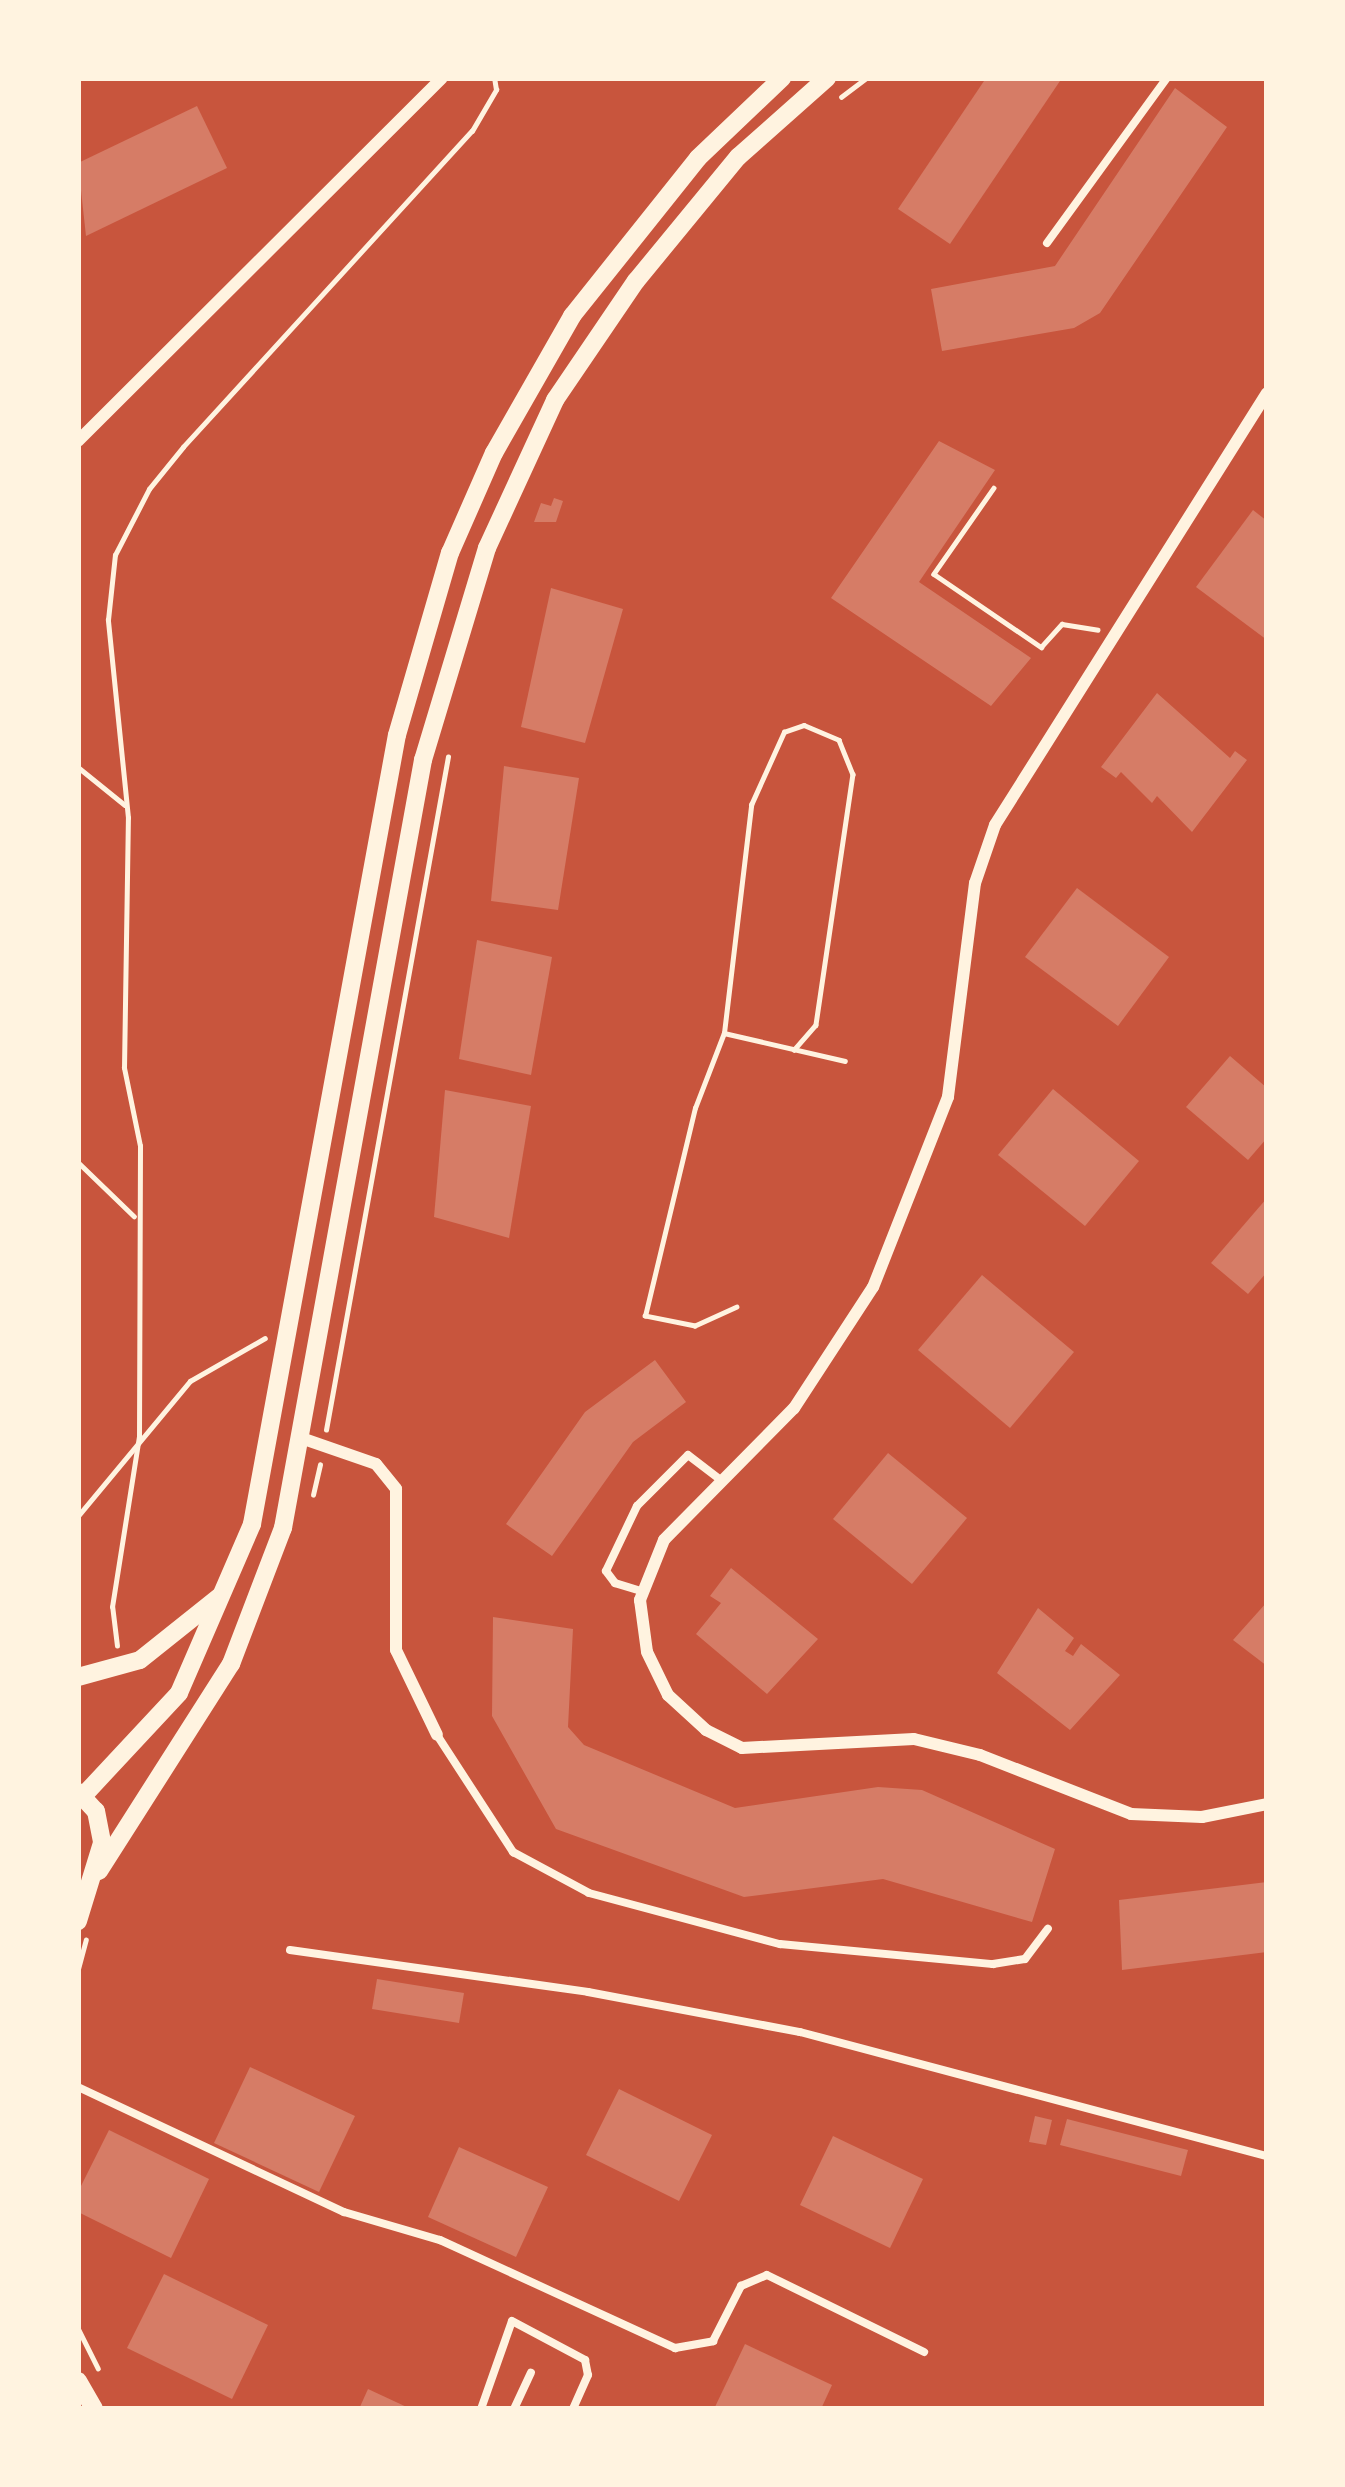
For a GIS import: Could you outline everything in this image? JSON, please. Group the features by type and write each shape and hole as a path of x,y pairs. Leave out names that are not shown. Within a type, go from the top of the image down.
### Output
{"street":[{"path":"78,441 442,78"},
{"path":"86,1920 99,1871 101,1828 80,1789 163,1719 231,1585 268,1462 398,735 451,553 524,395 602,273 698,158 782,78"},
{"path":"99,1871 231,1664 314,1442 423,760 472,586 544,421 613,313 718,178 827,78"},
{"path":"1267,393 1017,781 982,854 948,1097 890,1253 823,1372 664,1540 641,1591 644,1637 661,1683 696,1722 742,1748 925,1740 1131,1814 1202,1817 1267,1804"},
{"path":"314,1442 376,1464 396,1489 396,1650 437,1736"},
{"path":"78,1677 118,1670 181,1634 231,1585"},
{"path":"78,2381 94,2409"}],"lane":[{"path":"1047,243 1167,78"},
{"path":"641,1591 615,1583 607,1571 637,1507 688,1455 723,1482"},
{"path":"437,1736 487,1819 524,1862 625,1905 780,1944 993,1964 1034,1953 1048,1928"},
{"path":"290,1950 588,1992 814,2035 1267,2156"},
{"path":"78,2087 344,2212 440,2240 675,2348 713,2341 741,2286 767,2275 924,2352"},
{"path":"481,2409 512,2321 585,2360 588,2375 572,2409"},
{"path":"514,2409 531,2374"}],"path":[{"path":"118,1670 112,1607 139,1436 135,1218 140,1147 124,1068 126,806 111,706 115,555 149,489 183,448 472,131 496,90 494,78"},
{"path":"835,101 866,78"},
{"path":"994,488 934,574 1041,647 1071,622 1107,637"},
{"path":"736,1307 695,1326 645,1316 695,1108 724,1033 752,805 784,731 804,725 839,740 853,774 816,1025 794,1051"},
{"path":"311,1501 314,1442 450,748"},
{"path":"78,767 126,806"},
{"path":"724,1033 845,1061"},
{"path":"78,1162 135,1218"},
{"path":"78,1516 110,1485 139,1436 190,1381 293,1328"},
{"path":"78,1969 86,1920"},
{"path":"78,2328 104,2380"}],"building":[{"path":"986,78 1062,78 950,244 898,209"},
{"path":"1175,88 1227,127 1100,313 1074,328 942,351 931,289 1055,266"},
{"path":"197,106 227,168 86,236 78,163"},
{"path":"939,441 995,470 919,582 1031,658 991,706 831,598"},
{"path":"554,498 563,501 556,522 534,522 541,503 551,506"},
{"path":"1253,510 1267,521 1267,640 1196,587"},
{"path":"551,588 623,609 585,743 521,727"},
{"path":"1157,693 1230,758 1235,751 1247,760 1192,832 1157,796 1152,803 1121,772 1116,778 1101,767"},
{"path":"504,766 579,778 558,910 491,901"},
{"path":"1077,888 1169,957 1118,1026 1025,957"},
{"path":"477,940 552,957 531,1075 459,1059"},
{"path":"1230,1056 1267,1088 1267,1138 1248,1160 1186,1107"},
{"path":"1053,1089 1139,1161 1085,1226 998,1155"},
{"path":"445,1090 531,1106 509,1238 434,1217"},
{"path":"1267,1198 1267,1272 1248,1294 1211,1263"},
{"path":"982,1275 1074,1352 1010,1428 918,1350"},
{"path":"655,1360 686,1402 633,1442 552,1556 506,1524 585,1412"},
{"path":"888,1453 967,1518 912,1584 833,1519"},
{"path":"731,1568 818,1639 767,1694 696,1634 721,1603 710,1596"},
{"path":"1267,1602 1267,1666 1233,1640"},
{"path":"1038,1608 1074,1638 1065,1651 1073,1656 1081,1644 1120,1675 1070,1730 997,1673"},
{"path":"493,1617 573,1629 568,1727 584,1745 735,1808 878,1787 922,1790 1055,1849 1032,1922 883,1879 744,1897 556,1829 492,1716"},
{"path":"1267,1882 1267,1952 1122,1970 1119,1900"},
{"path":"377,1979 464,1993 459,2023 372,2009"},
{"path":"250,2067 355,2116 319,2192 214,2143"},
{"path":"619,2089 712,2135 679,2201 586,2155"},
{"path":"1035,2116 1052,2120 1046,2145 1029,2142"},
{"path":"1067,2119 1188,2150 1181,2176 1060,2145"},
{"path":"109,2130 209,2179 171,2258 78,2212 78,2192"},
{"path":"833,2136 923,2179 890,2248 800,2205"},
{"path":"459,2147 548,2187 516,2257 428,2217"},
{"path":"164,2274 268,2325 232,2399 127,2348"},
{"path":"745,2344 832,2385 821,2409 714,2409"},
{"path":"368,2389 411,2409 359,2409"}]}
